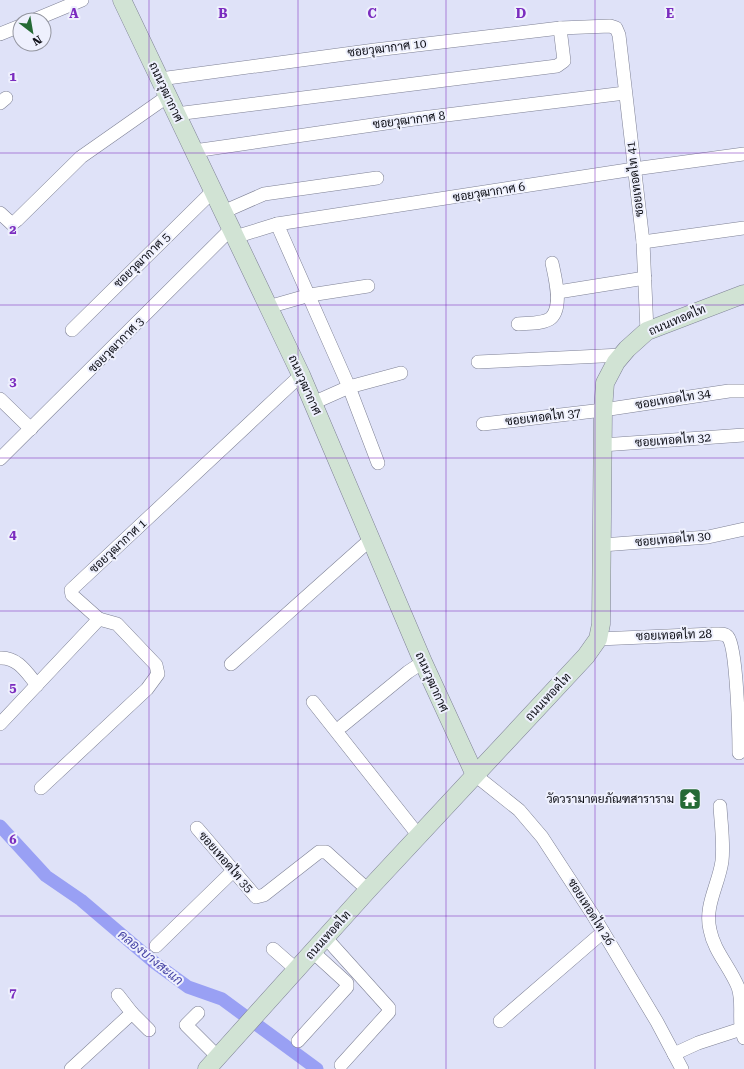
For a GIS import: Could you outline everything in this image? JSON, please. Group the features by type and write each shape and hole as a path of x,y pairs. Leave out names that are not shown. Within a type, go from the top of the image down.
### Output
{"main road":[{"name":"ถนนวุฒากาศ","path":"122,0 301,375 423,662 475,775"},
{"name":"ถนนเทอดไท","path":"213,1063 368,890 586,656 598,638 601,624 602,410 605,383 616,362 647,331 744,294"}],"street":[{"path":"52,12 82,0"},
{"name":"ซอยวุฒากาศ 10","path":"160,79 375,50 560,28 610,26 616,28"},
{"path":"176,114 557,66 564,61 560,28"},
{"name":"ซอยเทอดไท 41","path":"616,28 619,35 642,242 647,331"},
{"path":"0,34 12,29"},
{"name":"ซอยวุฒากาศ 8","path":"194,151 414,119 625,93"},
{"path":"0,213 12,224 18,220 52,184 81,157 168,96"},
{"name":"ซอยวุฒากาศ 6","path":"233,233 277,224 634,169 744,154"},
{"path":"223,212 264,194 377,178"},
{"name":"ซอยวุฒากาศ 5","path":"72,330 213,191"},
{"path":"277,224 310,295 349,387 378,463"},
{"path":"642,242 744,228"},
{"name":"ซอยวุฒากาศ 3","path":"0,459 233,233"},
{"path":"518,324 551,319 555,314 558,292 552,263"},
{"path":"558,292 645,278"},
{"path":"268,307 310,295 368,286"},
{"path":"478,362 622,355"},
{"path":"313,404 349,387 401,373"},
{"name":"ซอยวุฒากาศ 1","path":"100,619 72,596 71,590 301,375"},
{"name":"ซอยเทอดไท 34","path":"602,410 729,391 744,391"},
{"path":"0,399 31,429"},
{"name":"ซอยเทอดไท 37","path":"483,424 602,410"},
{"name":"ซอยเทอดไท 32","path":"602,445 744,435"},
{"name":"ซอยเทอดไท 30","path":"602,545 708,537 744,529"},
{"path":"230,664 371,539"},
{"path":"0,724 100,619 112,621 116,624 156,665 158,674 147,689 41,788"},
{"name":"ซอยเทอดไท 28","path":"598,638 724,634 729,638 737,695 739,753"},
{"path":"0,658 10,659 18,663 37,685"},
{"path":"342,726 408,672 423,662"},
{"path":"313,702 419,836"},
{"name":"ซอยเทอดไท 26","path":"475,775 519,810 542,837 603,932 657,1022 682,1069"},
{"path":"674,1054 698,1043 742,1034 741,1000 738,988 716,947 708,920 711,900 722,861 720,806"},
{"name":"ซอยเทอดไท 35","path":"197,828 233,871 259,898 314,854 319,852 326,852 368,890"},
{"path":"156,946 233,871"},
{"path":"500,1021 603,932"},
{"path":"326,938 389,1008 389,1012 341,1065"},
{"path":"273,949 297,970"},
{"path":"298,1041 347,987 347,983 313,952"},
{"path":"118,995 132,1013 149,1030"},
{"path":"198,1012 186,1025 213,1063"},
{"path":"70,1069 132,1013"}],"waterway":[{"name":"คลองบางสะแก","path":"0,826 46,876 81,900 155,963 188,987 222,999 317,1069"}],"place":[{"name":"วัดวรามาตยภัณฑสาราราม","path":"690,799"}]}
